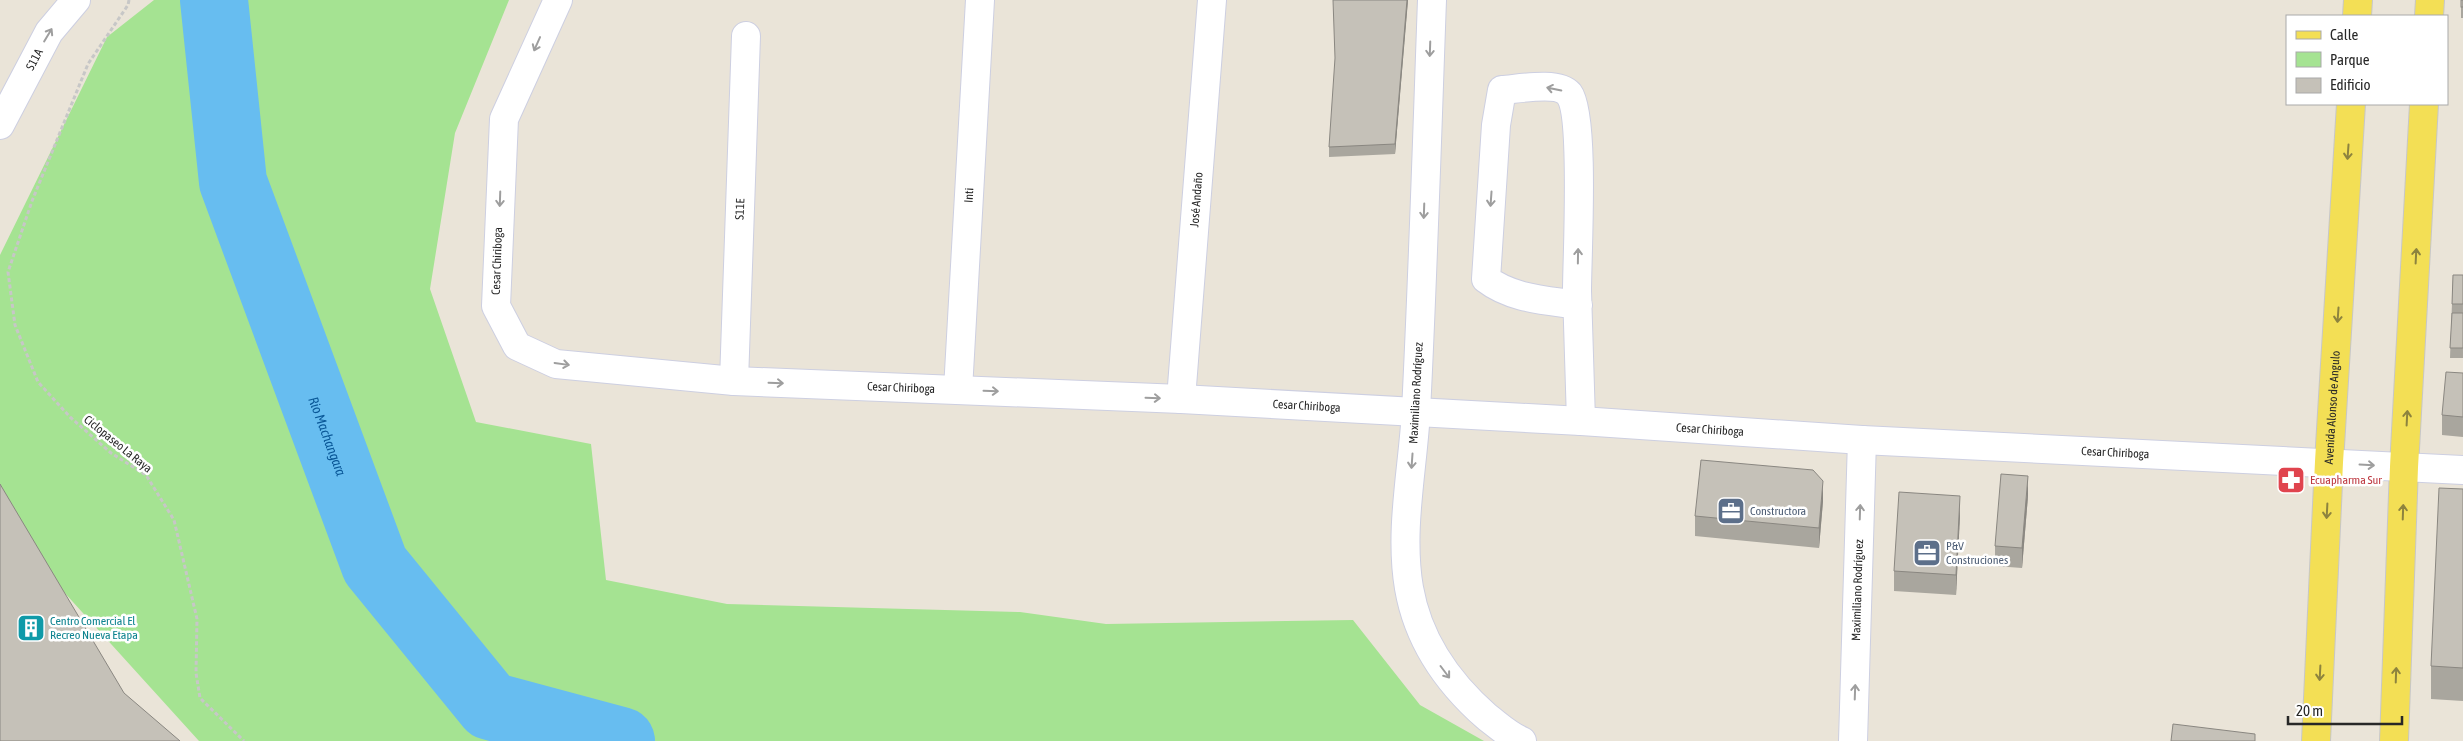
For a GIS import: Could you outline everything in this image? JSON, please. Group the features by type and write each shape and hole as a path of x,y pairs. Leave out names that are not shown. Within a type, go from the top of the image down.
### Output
{"main road":[{"path":"2357,15 2358,0"},
{"path":"2429,15 2430,0"},
{"name":"Avenida Alonso de Angulo","path":"2316,741 2329,462 2351,105"},
{"path":"2394,741 2404,467 2424,105"}],"street":[{"name":"S11A","path":"0,124 49,32 76,0"},
{"name":"Cesar Chiriboga","path":"558,0 504,119 496,306 517,346 556,364 734,381 1182,399 1581,421 1862,440 2463,470"},
{"name":"Inti","path":"958,390 980,0"},
{"name":"José Andaño","path":"1182,399 1212,0"},
{"name":"Maximiliano Rodríguez","path":"1432,0 1416,412 1406,542 1409,588 1420,631 1441,668 1466,699 1510,736 1522,741"},
{"name":"S11E","path":"734,381 746,36"},
{"path":"1578,305 1527,298 1498,289 1486,280 1496,126 1502,90 1553,86 1568,93 1575,105 1579,182 1578,305 1581,421"},
{"name":"Maximiliano Rodríguez","path":"1854,741 1862,440"}],"path":[{"name":"Ciclopaseo La Raya","path":"129,0 128,5 88,64 32,201 8,272 15,325 38,382 70,417 111,453 146,476 174,520 197,619 196,673 200,698 244,741"}],"green space":[{"path":"154,0 509,0 455,133 430,289 476,422 591,444 606,580 727,604 1020,612 1106,624 1353,620 1420,705 1484,741 199,741 53,580 0,488 0,255 107,37"}],"building":[{"path":"1333,0 1407,0 1395,144 1329,147 1335,58"},
{"path":"2453,275 2463,275 2463,304 2452,304"},
{"path":"2452,313 2463,313 2463,348 2450,348"},
{"path":"2446,372 2463,373 2463,417 2442,415"},
{"path":"1701,460 1813,470 1823,481 1819,528 1695,516"},
{"path":"2001,474 2028,476 2022,548 1995,546"},
{"name":"Centro Comercial El Recreo Nueva Etapa","path":"0,484 124,693 180,741 0,741"},
{"path":"2439,488 2463,489 2463,668 2431,666"},
{"name":"P&V Construciones","path":"1899,492 1960,496 1956,575 1894,571"},
{"path":"2173,724 2255,734 2255,741 2171,741"}],"waterway":[{"name":"Rio Machangara","path":"214,0 233,182 375,565 490,706 621,741"}],"place":[{"name":"Ecuapharma Sur","path":"2291,480"},
{"name":"Constructora","path":"1731,511"},
{"name":"P&V Construciones","path":"1927,553"},
{"name":"Centro Comercial El Recreo Nueva Etapa","path":"31,628"}]}
